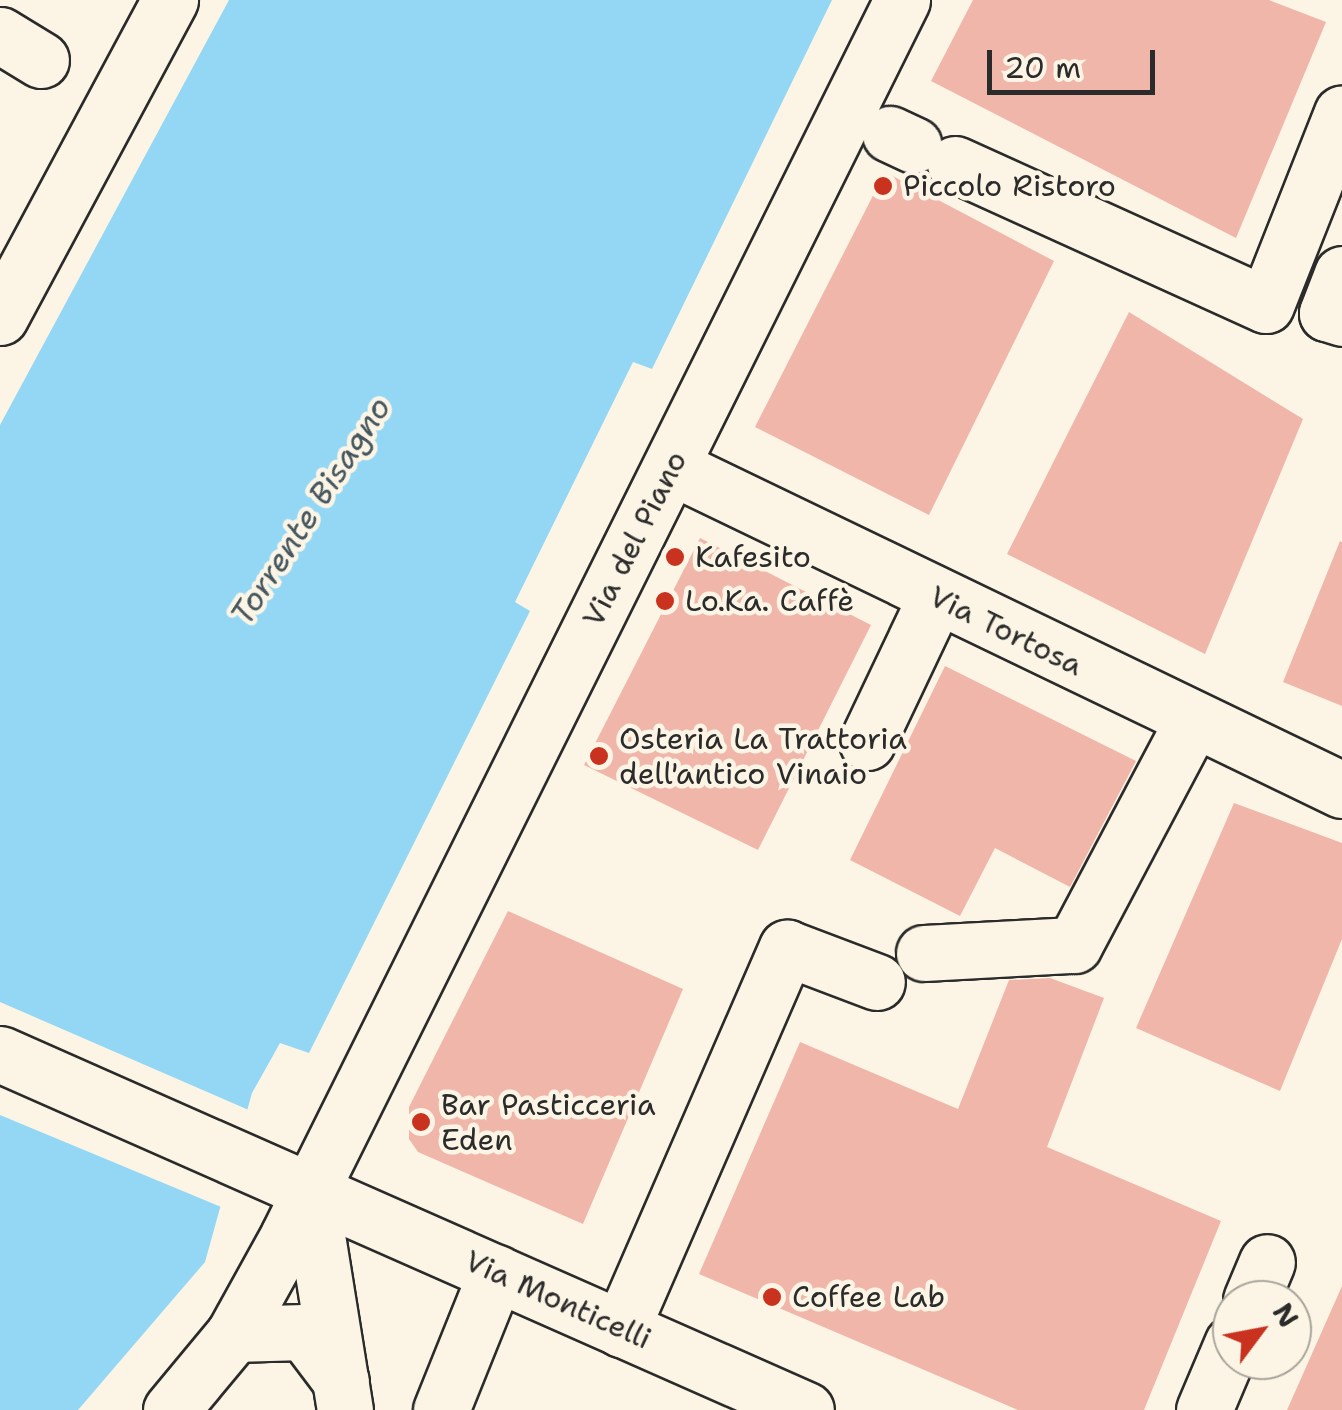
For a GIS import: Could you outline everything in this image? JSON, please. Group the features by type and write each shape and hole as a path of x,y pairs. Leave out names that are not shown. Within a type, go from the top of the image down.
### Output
{"street":[{"path":"0,316 170,0"},
{"name":"Via del Piano","path":"172,1410 234,1334 310,1192 362,1076 672,467 902,0"},
{"path":"920,148 1266,305 1342,113"},
{"path":"1342,274 1328,312 1342,318"},
{"name":"Via Tortosa","path":"672,467 1192,722 1342,790"},
{"path":"867,742 936,597"},
{"path":"924,953 1074,945 1192,722"},
{"path":"621,1329 787,948 876,982"},
{"name":"Via Monticelli","path":"0,1054 806,1410"},
{"path":"310,1192 343,1396"},
{"path":"441,1410 496,1273"},
{"path":"234,1334 304,1332 343,1396"},
{"path":"1204,1410 1217,1380"}],"water":[{"name":"Torrente Bisagno","path":"229,0 832,0 652,369 633,362 515,602 530,611 309,1053 280,1043 252,1093 205,1262 78,1410 0,1410 0,425"}],"pier":[{"path":"0,1002 251,1111 226,1209 0,1115"}],"building":[{"path":"973,0 1269,0 1326,22 1236,238 931,81"},
{"path":"885,172 1054,261 929,515 755,427"},
{"path":"1129,312 1303,419 1205,654 1007,554"},
{"path":"700,538 871,625 758,850 584,765"},
{"path":"1342,542 1342,706 1283,682"},
{"path":"945,666 1136,761 1070,887 995,848 960,916 850,860"},
{"path":"1234,803 1342,843 1342,939 1280,1091 1136,1028"},
{"path":"508,911 683,989 583,1224 418,1152 409,1139 409,1107"},
{"path":"1050,978 1104,998 1047,1147 1221,1221 1144,1410 1018,1410 699,1274 800,1042 958,1109 1009,980"},
{"path":"1342,1286 1342,1410 1287,1410 1300,1380 1312,1380 1312,1354"}],"place":[{"name":"Piccolo Ristoro","path":"883,186"},
{"name":"Kafesito","path":"675,557"},
{"name":"Lo.Ka. Caffè","path":"665,601"},
{"name":"Osteria La Trattoria dell'antico Vinaio","path":"599,756"},
{"name":"Bar Pasticceria Eden","path":"421,1122"},
{"name":"Coffee Lab","path":"772,1297"}]}
